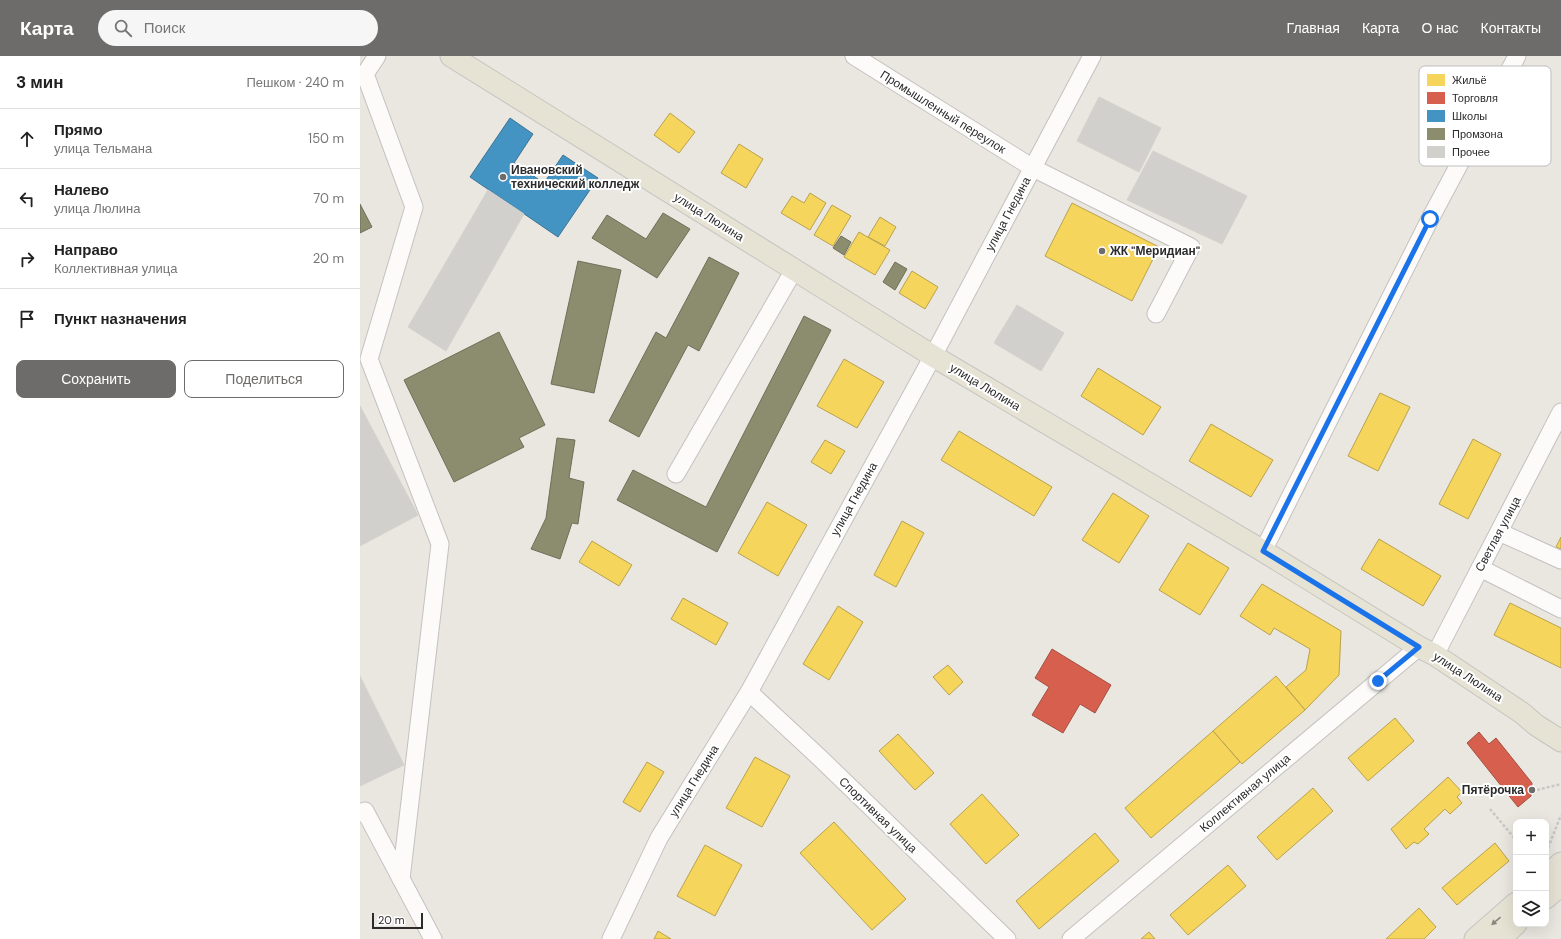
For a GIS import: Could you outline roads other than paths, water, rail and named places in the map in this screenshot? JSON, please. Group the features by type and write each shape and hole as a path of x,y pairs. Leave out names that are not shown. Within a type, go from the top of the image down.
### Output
{"main road":[{"name":"улица Люлина","path":"452,56 933,356 1263,551 1427,651 1522,713 1536,725 1561,741"},
{"name":"улица Люлина","path":"1522,713 1539,718 1561,731"},
{"path":"1549,891 1555,874"},
{"path":"1475,939 1513,906"},
{"path":"1500,939 1513,927"}],"street":[{"path":"376,56 365,74 414,206 369,359 440,544 401,880"},
{"name":"Промышленный переулок","path":"854,56 1032,168 1191,247 1156,314"},
{"name":"улица Гнедина","path":"611,939 659,838 749,692 933,356 1092,56"},
{"path":"1512,66 1517,56"},
{"path":"1263,551 1430,219 1458,166"},
{"path":"676,474 784,290 794,270"},
{"name":"Светлая улица","path":"1427,651 1480,568 1561,412"},
{"path":"1499,532 1561,560"},
{"path":"1480,568 1561,609"},
{"name":"Коллективная улица","path":"1071,939 1427,651"},
{"name":"Спортивная улица","path":"749,692 820,758 1007,939"},
{"path":"360,813 365,811 433,939"}],"place":[{"name":"Ивановский технический колледж","path":"503,177"},
{"name":"ЖК \"Меридиан\"","path":"1102,251"},
{"name":"Пятёрочка","path":"1532,790"}]}
